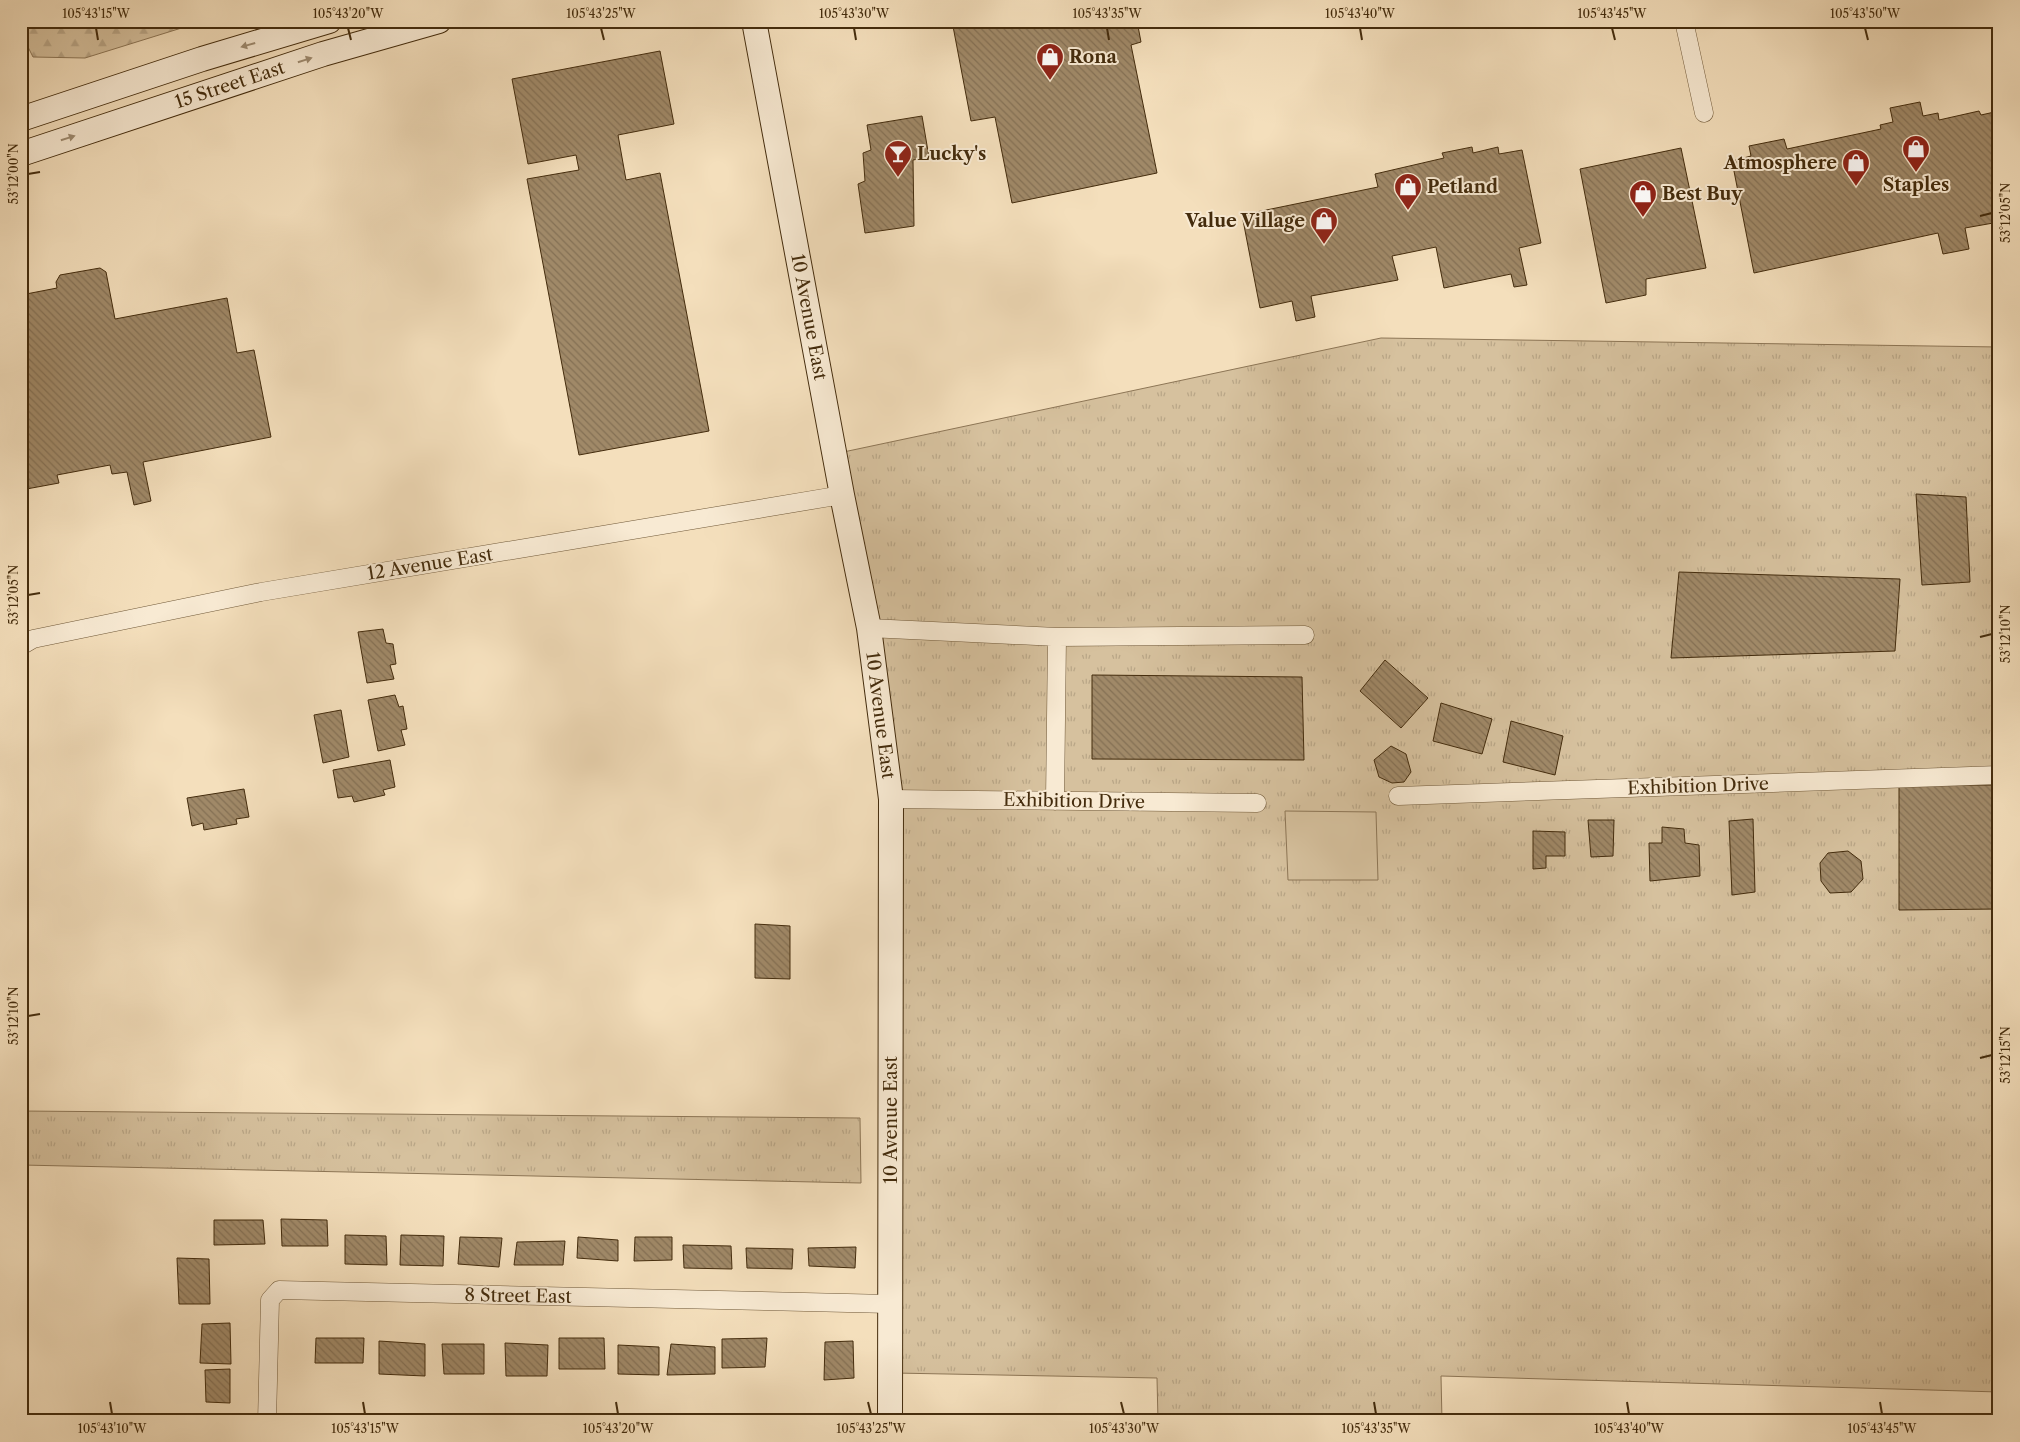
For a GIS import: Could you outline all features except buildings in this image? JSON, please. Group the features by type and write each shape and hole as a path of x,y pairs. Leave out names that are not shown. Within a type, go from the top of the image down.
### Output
{"street":[{"name":"15 Street East","path":"21,119 202,59 329,21"},
{"name":"15 Street East","path":"21,154 322,54 439,21"},
{"path":"1684,21 1704,113"},
{"name":"10 Avenue East","path":"756,24 762,66 842,495 869,628 891,799 890,1421"},
{"name":"12 Avenue East","path":"21,646 33,639 261,592 842,495"},
{"path":"869,628 1057,637 1305,635"},
{"path":"1055,801 1057,637"},
{"name":"Exhibition Drive","path":"1398,796 1999,775"},
{"name":"Exhibition Drive","path":"891,799 1257,803"},
{"name":"8 Street East","path":"267,1421 270,1300 279,1290 890,1304"}],"green space":[{"path":"21,21 204,21 85,58 33,57 21,33"},
{"path":"1381,338 1999,347 1999,1392 1441,1376 1442,1421 1158,1421 1157,1378 894,1373 897,804 834,454"},
{"path":"1285,811 1376,812 1378,880 1288,880"},
{"path":"21,1111 860,1118 861,1183 21,1165"}],"place":[{"name":"Rona","path":"1050,81"},
{"name":"Staples","path":"1916,173"},
{"name":"Lucky's","path":"898,178"},
{"name":"Atmosphere","path":"1856,187"},
{"name":"Petland","path":"1408,211"},
{"name":"Best Buy","path":"1643,218"},
{"name":"Value Village","path":"1324,245"}]}
